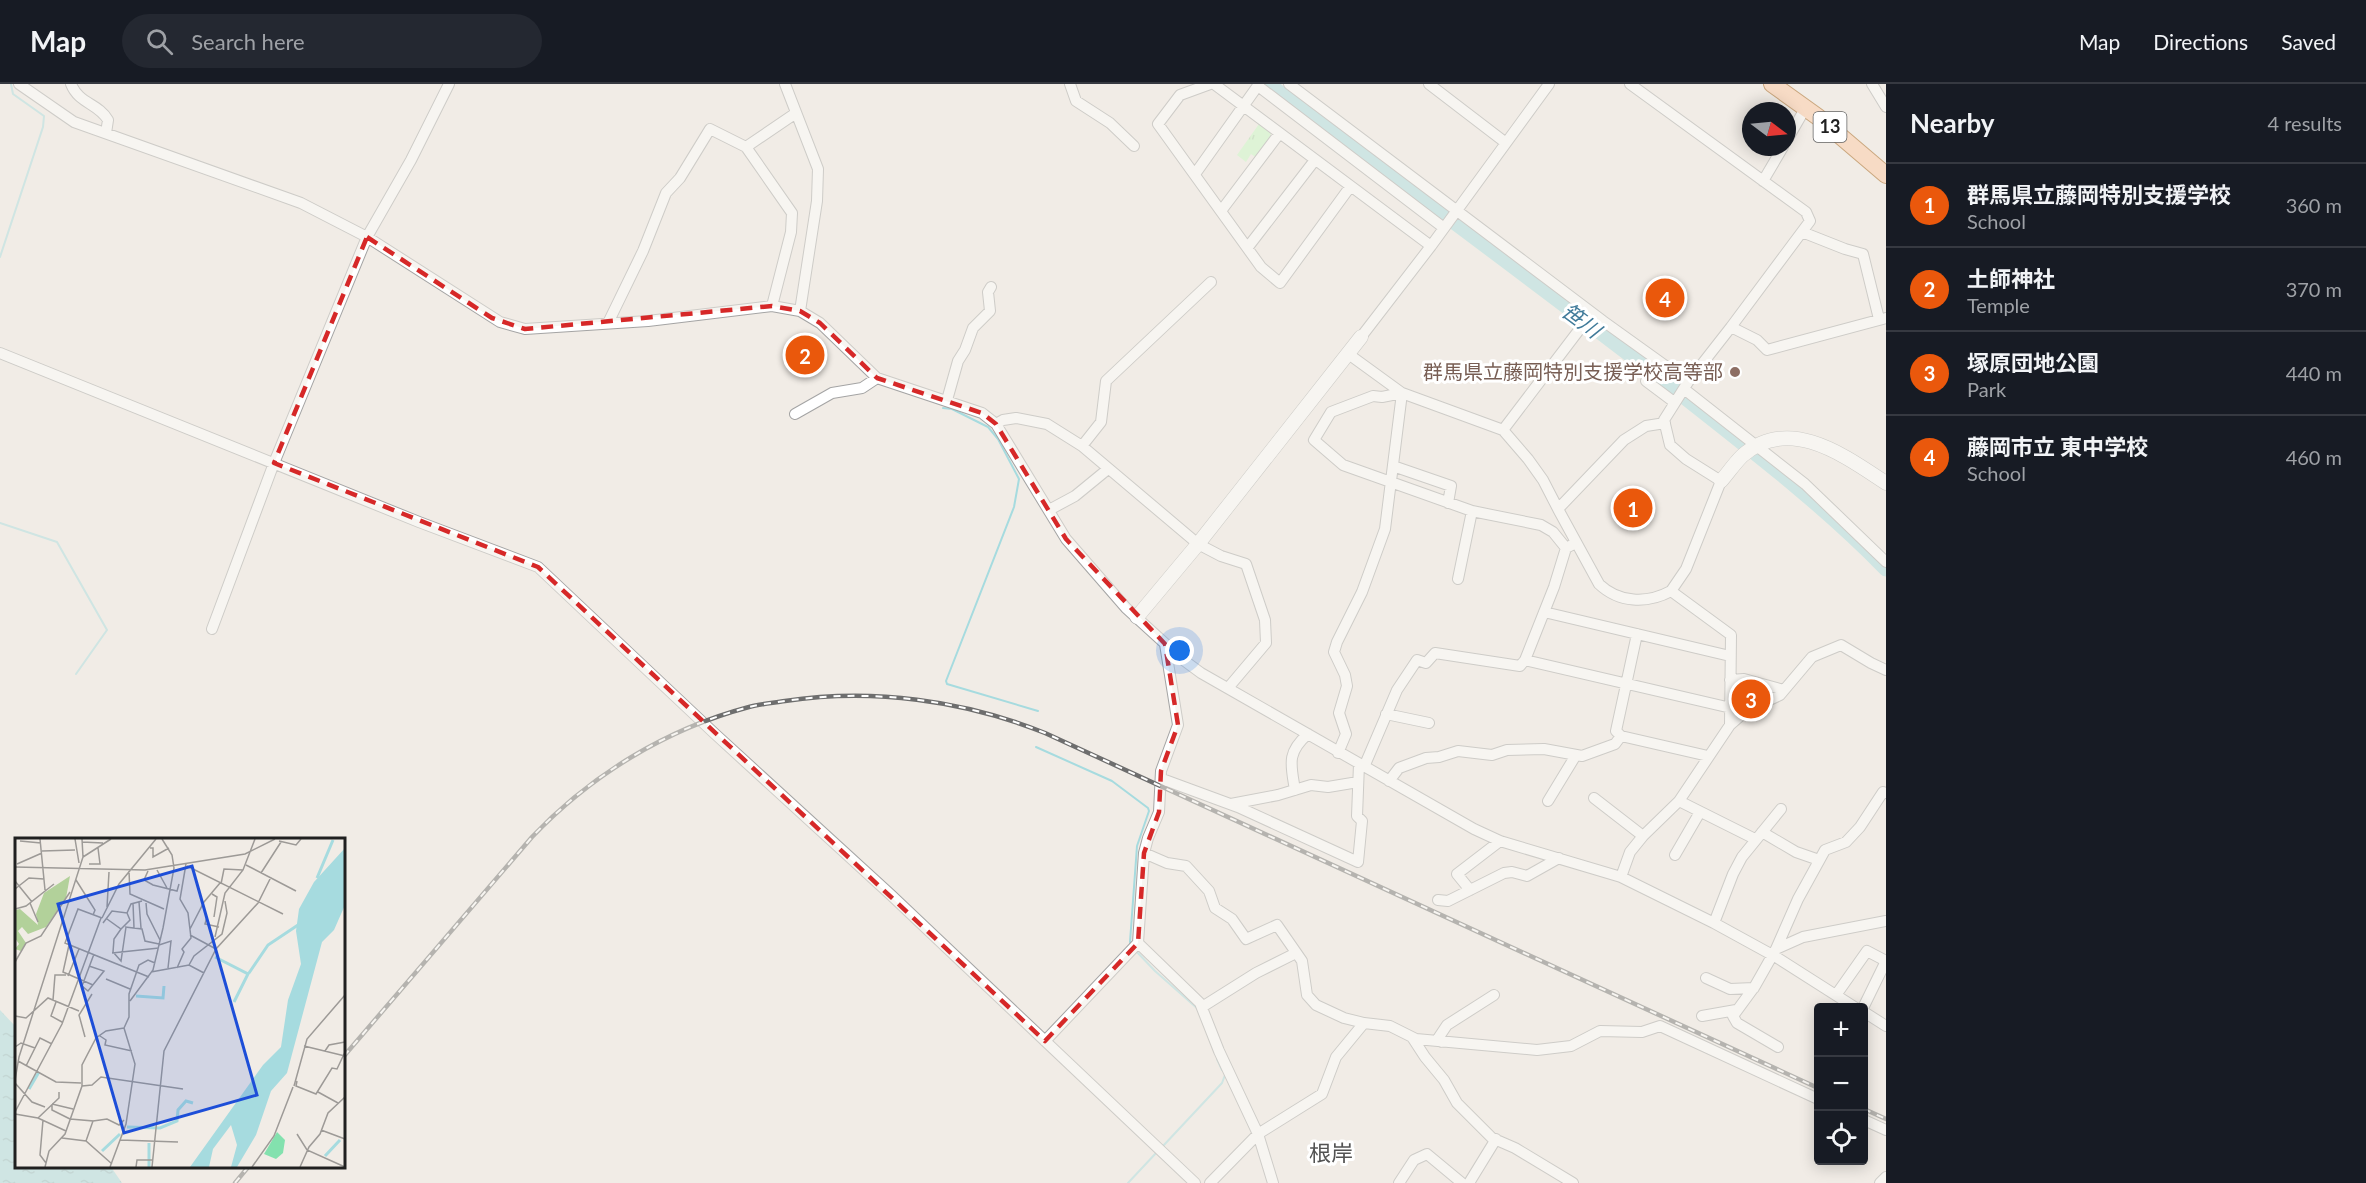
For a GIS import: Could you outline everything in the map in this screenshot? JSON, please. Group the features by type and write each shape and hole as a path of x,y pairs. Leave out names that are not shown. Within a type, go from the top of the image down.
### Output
{"main road":[{"name":"13","path":"1772,84 1806,107 1886,175"}],"street":[{"path":"19,84 68,119 301,203 367,237 500,322 525,329 648,321 772,306 800,311 820,323 877,378 982,413 996,423 1066,539 1137,617 1165,644 1201,673 1474,829 1500,841 1621,877 1774,951 1848,1003"},
{"path":"71,84 79,98 102,111 108,120 106,133"},
{"path":"212,629 274,463 367,237 411,160 449,84"},
{"path":"785,84 818,169 819,183 800,311"},
{"path":"1070,84 1076,101 1110,123 1134,146"},
{"path":"1350,187 1280,283 1261,267 1158,124 1180,95 1212,84 1431,246"},
{"path":"1289,84 1450,220"},
{"path":"1137,617 1198,543 1431,246 1549,84"},
{"path":"1630,84 1806,212 1810,220 1686,385 1664,420 1670,445 1677,453 1721,481"},
{"path":"1872,84 1886,107"},
{"path":"1195,174 1259,85 1686,385 1755,448 1805,484 1886,562"},
{"path":"1434,85 1506,143"},
{"path":"1796,124 1806,107"},
{"path":"746,147 796,113"},
{"path":"608,322 643,251 666,193 680,178 710,129 746,147 792,213 789,242 772,306"},
{"path":"1221,211 1279,134"},
{"path":"1763,181 1778,156"},
{"path":"1248,248 1315,160"},
{"path":"1731,327 1757,340 1767,350 1883,319 1863,254 1802,232"},
{"path":"1082,446 1101,422 1106,381 1211,282"},
{"path":"947,400 958,361 966,350 973,328 990,311 988,292 992,287"},
{"path":"1503,430 1580,330"},
{"path":"0,353 538,567 722,741 891,895 1195,1183"},
{"path":"1347,353 1402,393 1503,430 1543,480 1558,509 1571,545 1599,584 1608,593 1631,601 1664,595 1671,591 1686,569 1721,481 1743,455 1755,448 1771,441 1791,438 1815,442 1841,453 1886,483"},
{"path":"795,414 832,393 862,388 877,378"},
{"path":"1646,381 1674,402"},
{"path":"1338,753 1346,734 1339,713 1347,686 1345,675 1334,652 1362,592 1384,529 1402,393"},
{"path":"1402,393 1382,397 1373,396 1331,412 1314,440 1343,465 1472,511 1541,525 1571,545"},
{"path":"996,423 1016,418 1047,424 1082,446 1198,543 1221,556 1246,564 1265,620 1266,643 1228,688"},
{"path":"1558,509 1624,440 1646,426 1665,423"},
{"path":"1393,466 1451,486 1448,503"},
{"path":"1049,510 1075,496 1108,469"},
{"path":"1458,579 1472,511"},
{"path":"1162,779 1231,804 1358,862 1362,821 1357,816 1358,782 1362,766 1397,690 1417,660 1426,663 1435,653 1520,666 1525,660 1571,545"},
{"path":"1671,591 1731,635 1730,725"},
{"path":"1544,612 1730,656"},
{"path":"1636,634 1616,731 1621,736 1708,756"},
{"path":"1045,1041 1138,943 1144,853 1159,812 1161,771 1178,725 1165,644"},
{"path":"1621,877 1630,852 1643,836 1680,801 1730,725 1746,711 1780,695 1812,657 1841,645 1886,670"},
{"path":"1525,660 1731,708"},
{"path":"1730,680 1744,679 1784,690"},
{"path":"1386,714 1429,723"},
{"path":"1296,790 1290,762 1296,744 1308,734"},
{"path":"1389,781 1398,768 1426,758 1439,757 1458,751 1492,755 1507,750 1544,748 1582,756 1615,744 1621,736"},
{"path":"1548,801 1576,755"},
{"path":"1231,804 1311,785 1328,787 1358,782"},
{"path":"1702,1016 1736,1010 1742,1006 1774,951 1797,899 1825,850 1846,842 1883,792 1886,793"},
{"path":"1594,798 1643,836"},
{"path":"1680,801 1700,812 1819,860"},
{"path":"1714,923 1733,874 1759,835 1781,809"},
{"path":"1675,855 1700,812"},
{"path":"1470,890 1457,874 1500,841"},
{"path":"1144,853 1167,863 1186,866 1209,891 1215,908 1232,919 1246,939 1277,925 1302,961 1307,995 1316,1005 1344,1018 1390,1026 1412,1037 1441,1042 1538,1050 1571,1046 1600,1032 1642,1032 1660,1026 1814,1097"},
{"path":"1438,900 1448,901 1504,873 1512,872 1527,876 1559,858"},
{"path":"1774,951 1803,937 1886,921"},
{"path":"1138,943 1196,997 1202,1007 1219,1051 1258,1134 1273,1183"},
{"path":"1836,995 1867,951 1886,961 1865,1003"},
{"path":"1202,1007 1256,973 1296,953"},
{"path":"1706,978 1730,989 1754,988"},
{"path":"1441,1042 1438,1037 1448,1025 1494,994"},
{"path":"1736,1010 1733,1017 1737,1023 1778,1047"},
{"path":"1868,1015 1886,1026"},
{"path":"1210,1183 1258,1134 1322,1094 1336,1057 1364,1023"},
{"path":"1412,1037 1444,1080 1457,1103 1496,1139 1573,1183"},
{"path":"1868,1122 1886,1130"},
{"path":"1469,1183 1496,1139"},
{"path":"1399,1183 1414,1160 1427,1154 1462,1183"},
{"path":"1880,1183 1886,1177"}],"highlighted area":[{"path":"367,237 492,318 525,329 772,306 800,311 820,323 877,378 982,413 996,424 1066,539 1165,644 1178,725 1161,771 1159,812 1144,853 1138,943 1045,1041 538,567 274,463"}],"green space":[{"path":"1259,124 1271,132 1270,139 1257,158 1251,154 1246,162 1237,155"},
{"path":"1735,684 1746,684 1778,692 1737,715"}],"water":[{"path":"0,1010 15,1026 15,1168 112,1168 122,1183 0,1183"}],"waterway":[{"path":"0,257 43,127 44,116 13,94 11,84"},
{"name":"笹川","path":"1268,84 1519,270 1668,384 1808,496 1886,569"},
{"path":"943,408 952,409 988,427 998,439 1019,479 1014,507 946,681 947,684 1038,711"},
{"path":"0,523 57,542 107,630 76,674"},
{"path":"1036,747 1112,781 1148,808 1137,846 1131,944"},
{"path":"1136,951 1198,1009"},
{"path":"1217,1059 1222,1070"},
{"path":"1163,1146 1222,1083 1225,1075"},
{"path":"1128,1183 1157,1152"}],"railway":[{"path":"345,1055 532,837 579,794 605,774 659,741 718,716 762,704 818,697 851,696 884,697 950,705 982,712 1045,733 1814,1086"},
{"path":"1868,1111 1886,1119"},
{"path":"235,1183 247,1168"}],"place":[{"name":"藤岡市立 東中学校","path":"1665,298"},
{"name":"土師神社","path":"805,355"},
{"name":"群馬県立藤岡特別支援学校高等部","path":"1735,372"},
{"name":"群馬県立藤岡特別支援学校","path":"1633,508"},
{"name":"塚原団地公園","path":"1751,699"}],"district":[{"name":"根岸","path":"1331,1153"}]}
